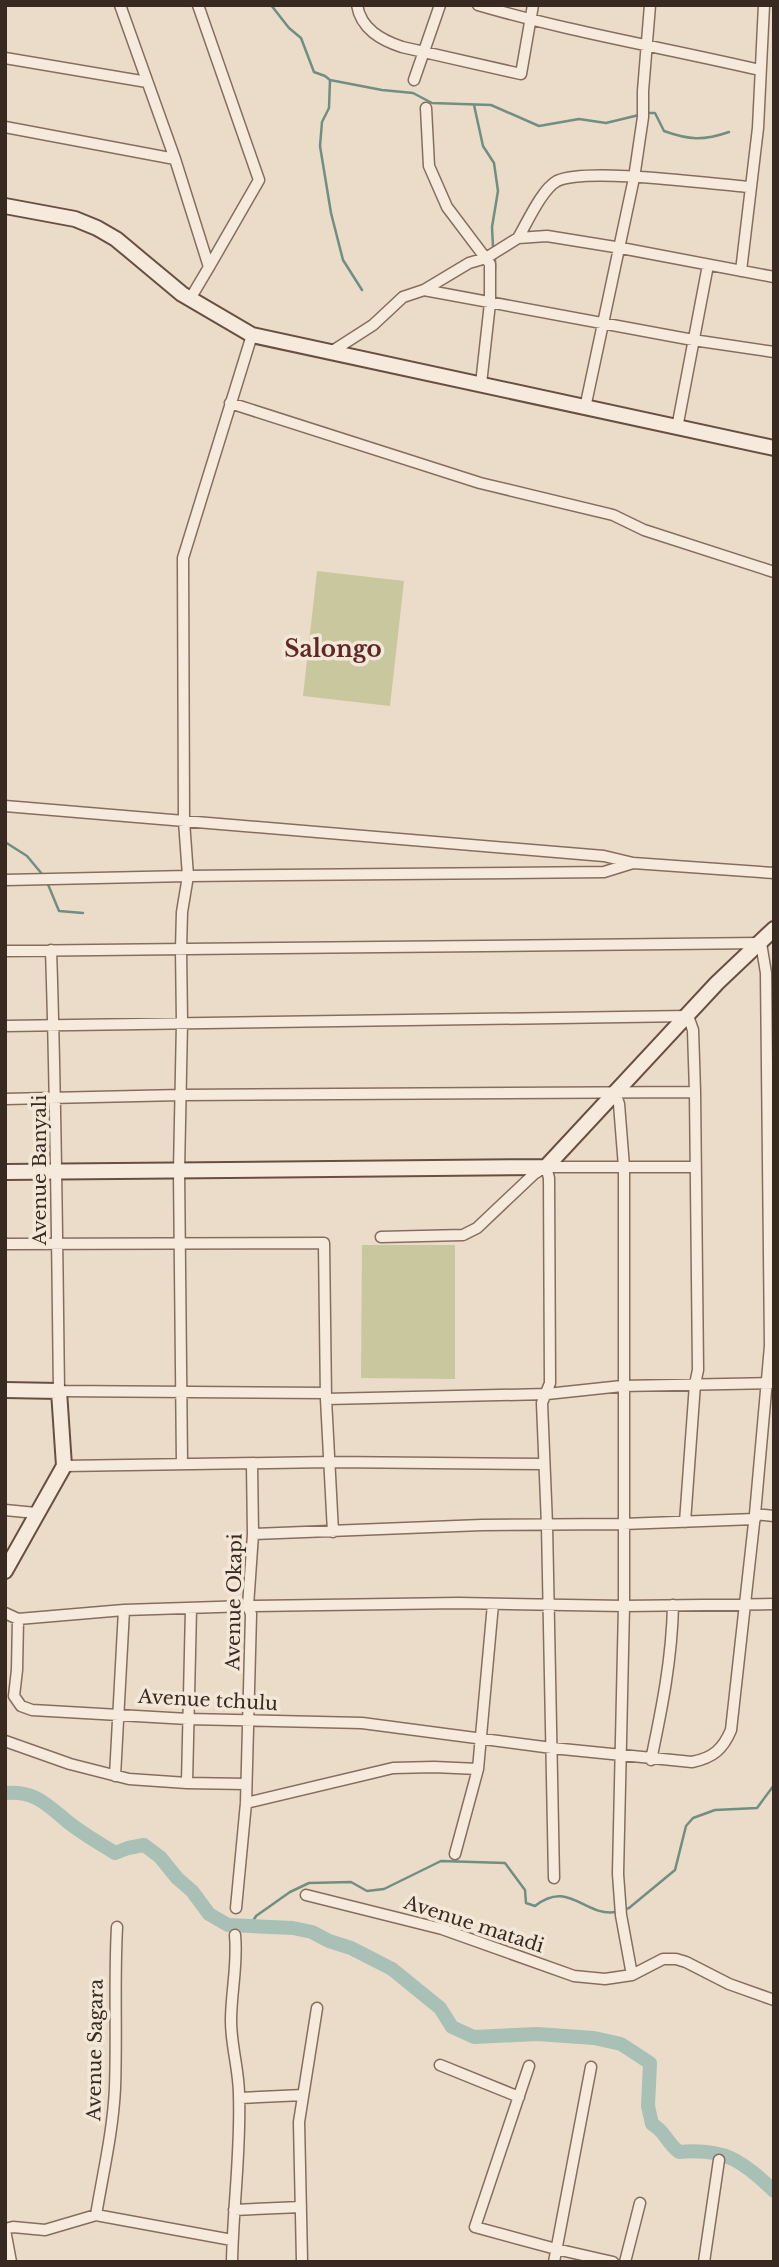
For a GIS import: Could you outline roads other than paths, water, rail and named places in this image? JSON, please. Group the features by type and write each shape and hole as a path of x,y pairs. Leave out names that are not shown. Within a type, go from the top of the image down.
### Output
{"street":[{"path":"120,5 175,159 209,267"},
{"path":"190,299 259,180 198,5"},
{"path":"357,5 370,30 384,41 521,74 533,5"},
{"path":"414,80 440,5"},
{"path":"478,5 532,21 760,70"},
{"path":"585,408 634,178 643,113 650,5"},
{"path":"741,271 758,128 761,6"},
{"path":"5,58 147,82"},
{"path":"426,108 429,166 447,207 490,264 490,303 481,384"},
{"path":"5,127 175,159"},
{"path":"331,352 373,325 403,297 425,290 468,263 486,258 517,238 545,192 557,181 600,176 750,187"},
{"path":"5,206 75,219 97,228 116,239 190,299 252,335 774,448"},
{"path":"517,238 547,236 774,277"},
{"path":"677,428 708,265"},
{"path":"425,290 693,340 774,352"},
{"path":"182,1464 179,1244 181,949 182,912 188,876 184,821 183,558 252,335"},
{"path":"230,403 480,482 613,515 644,530 774,572"},
{"path":"5,806 604,856 633,863 774,873"},
{"path":"5,880 604,872 633,863"},
{"path":"381,1237 463,1235 477,1228 534,1174 546,1167 717,983 774,929"},
{"path":"5,951 761,943"},
{"name":"Avenue tchulu","path":"18,1619 14,1696 21,1706 32,1710 188,1719 362,1723 651,1760 704,1760 724,1745 731,1730 772,1344 766,973 761,943"},
{"name":"Avenue Banyali","path":"51,950 57,1100 55,1172 59,1391"},
{"path":"5,1026 688,1016"},
{"path":"685,1522 698,1370 695,1092 692,1030 688,1016"},
{"path":"615,1092 620,1104 624,1167 624,1606 618,1874 621,1915 632,1975 663,1959 676,1959 729,1984 774,2000"},
{"path":"5,1099 57,1100 181,1095 695,1092"},
{"path":"546,1167 550,1383 542,1403 554,1878"},
{"path":"5,1172 695,1167"},
{"path":"5,1244 324,1244 326,1396 333,1532"},
{"path":"5,1390 182,1391 326,1396 547,1394 622,1386 770,1382"},
{"path":"5,1571 64,1466 59,1391"},
{"path":"64,1466 330,1462 544,1464"},
{"name":"Avenue Okapi","path":"236,1908 246,1803 249,1721 251,1614 248,1606 253,1534 252,1464"},
{"path":"5,1510 36,1513"},
{"path":"253,1534 482,1525 685,1522 774,1516"},
{"path":"5,1614 18,1619 124,1610 459,1602 624,1606 774,1604"},
{"path":"455,1854 478,1769 493,1604"},
{"path":"651,1760 666,1687 673,1637 673,1605"},
{"path":"187,1783 191,1609"},
{"path":"115,1776 124,1610"},
{"path":"5,1741 70,1764 115,1776 187,1783 246,1784"},
{"path":"246,1803 393,1768 478,1769"},
{"name":"Avenue matadi","path":"306,1895 442,1928 574,1976 605,1979 632,1975"},
{"name":"Avenue Sagara","path":"96,2215 112,2126 115,2087 114,1979 117,1927"},
{"path":"232,2262 240,2098 231,2017 237,1956 235,1935"},
{"path":"302,2261 299,2122 317,2008"},
{"path":"440,2065 519,2096"},
{"path":"529,2066 475,2227 613,2262"},
{"path":"554,2262 591,2067"},
{"path":"240,2098 303,2095"},
{"path":"704,2262 719,2160"},
{"path":"625,2262 640,2203"},
{"path":"234,2210 301,2207"},
{"path":"11,2262 5,2230 13,2227 45,2230 96,2215 232,2240"}],"waterway":[{"path":"271,5 289,28 301,38 314,72 330,80 413,93 432,103 491,105 539,126 579,119 606,123 639,115"},
{"path":"330,80 329,108 322,122 320,146 331,213 343,260 362,290"},
{"path":"474,105 483,146 494,163 498,191 492,227 493,247"},
{"path":"645,113 655,113 664,131 681,136 704,138 729,132"},
{"path":"495,258 495,270"},
{"path":"5,842 27,856 42,874"},
{"path":"47,882 59,911 83,913"},
{"path":"623,1910 675,1870 686,1826 693,1818 715,1810 757,1808 774,1785"},
{"path":"5,1793 25,1794 40,1800 115,1853 144,1845 160,1857 192,1891 209,1914 228,1925 293,1928 312,1932 392,1969 440,2008 452,2027 474,2037 537,2034 594,2038 621,2044 650,2063 648,2106 652,2124 679,2152 708,2152 731,2158 752,2171 774,2191"},
{"path":"249,1928 256,1916 290,1892 309,1883 351,1882 367,1891 384,1889 441,1861 505,1863 525,1890 526,1903 535,1906 558,1896 605,1912 616,1912"}],"district":[{"name":"Salongo","path":"333,649"}]}
